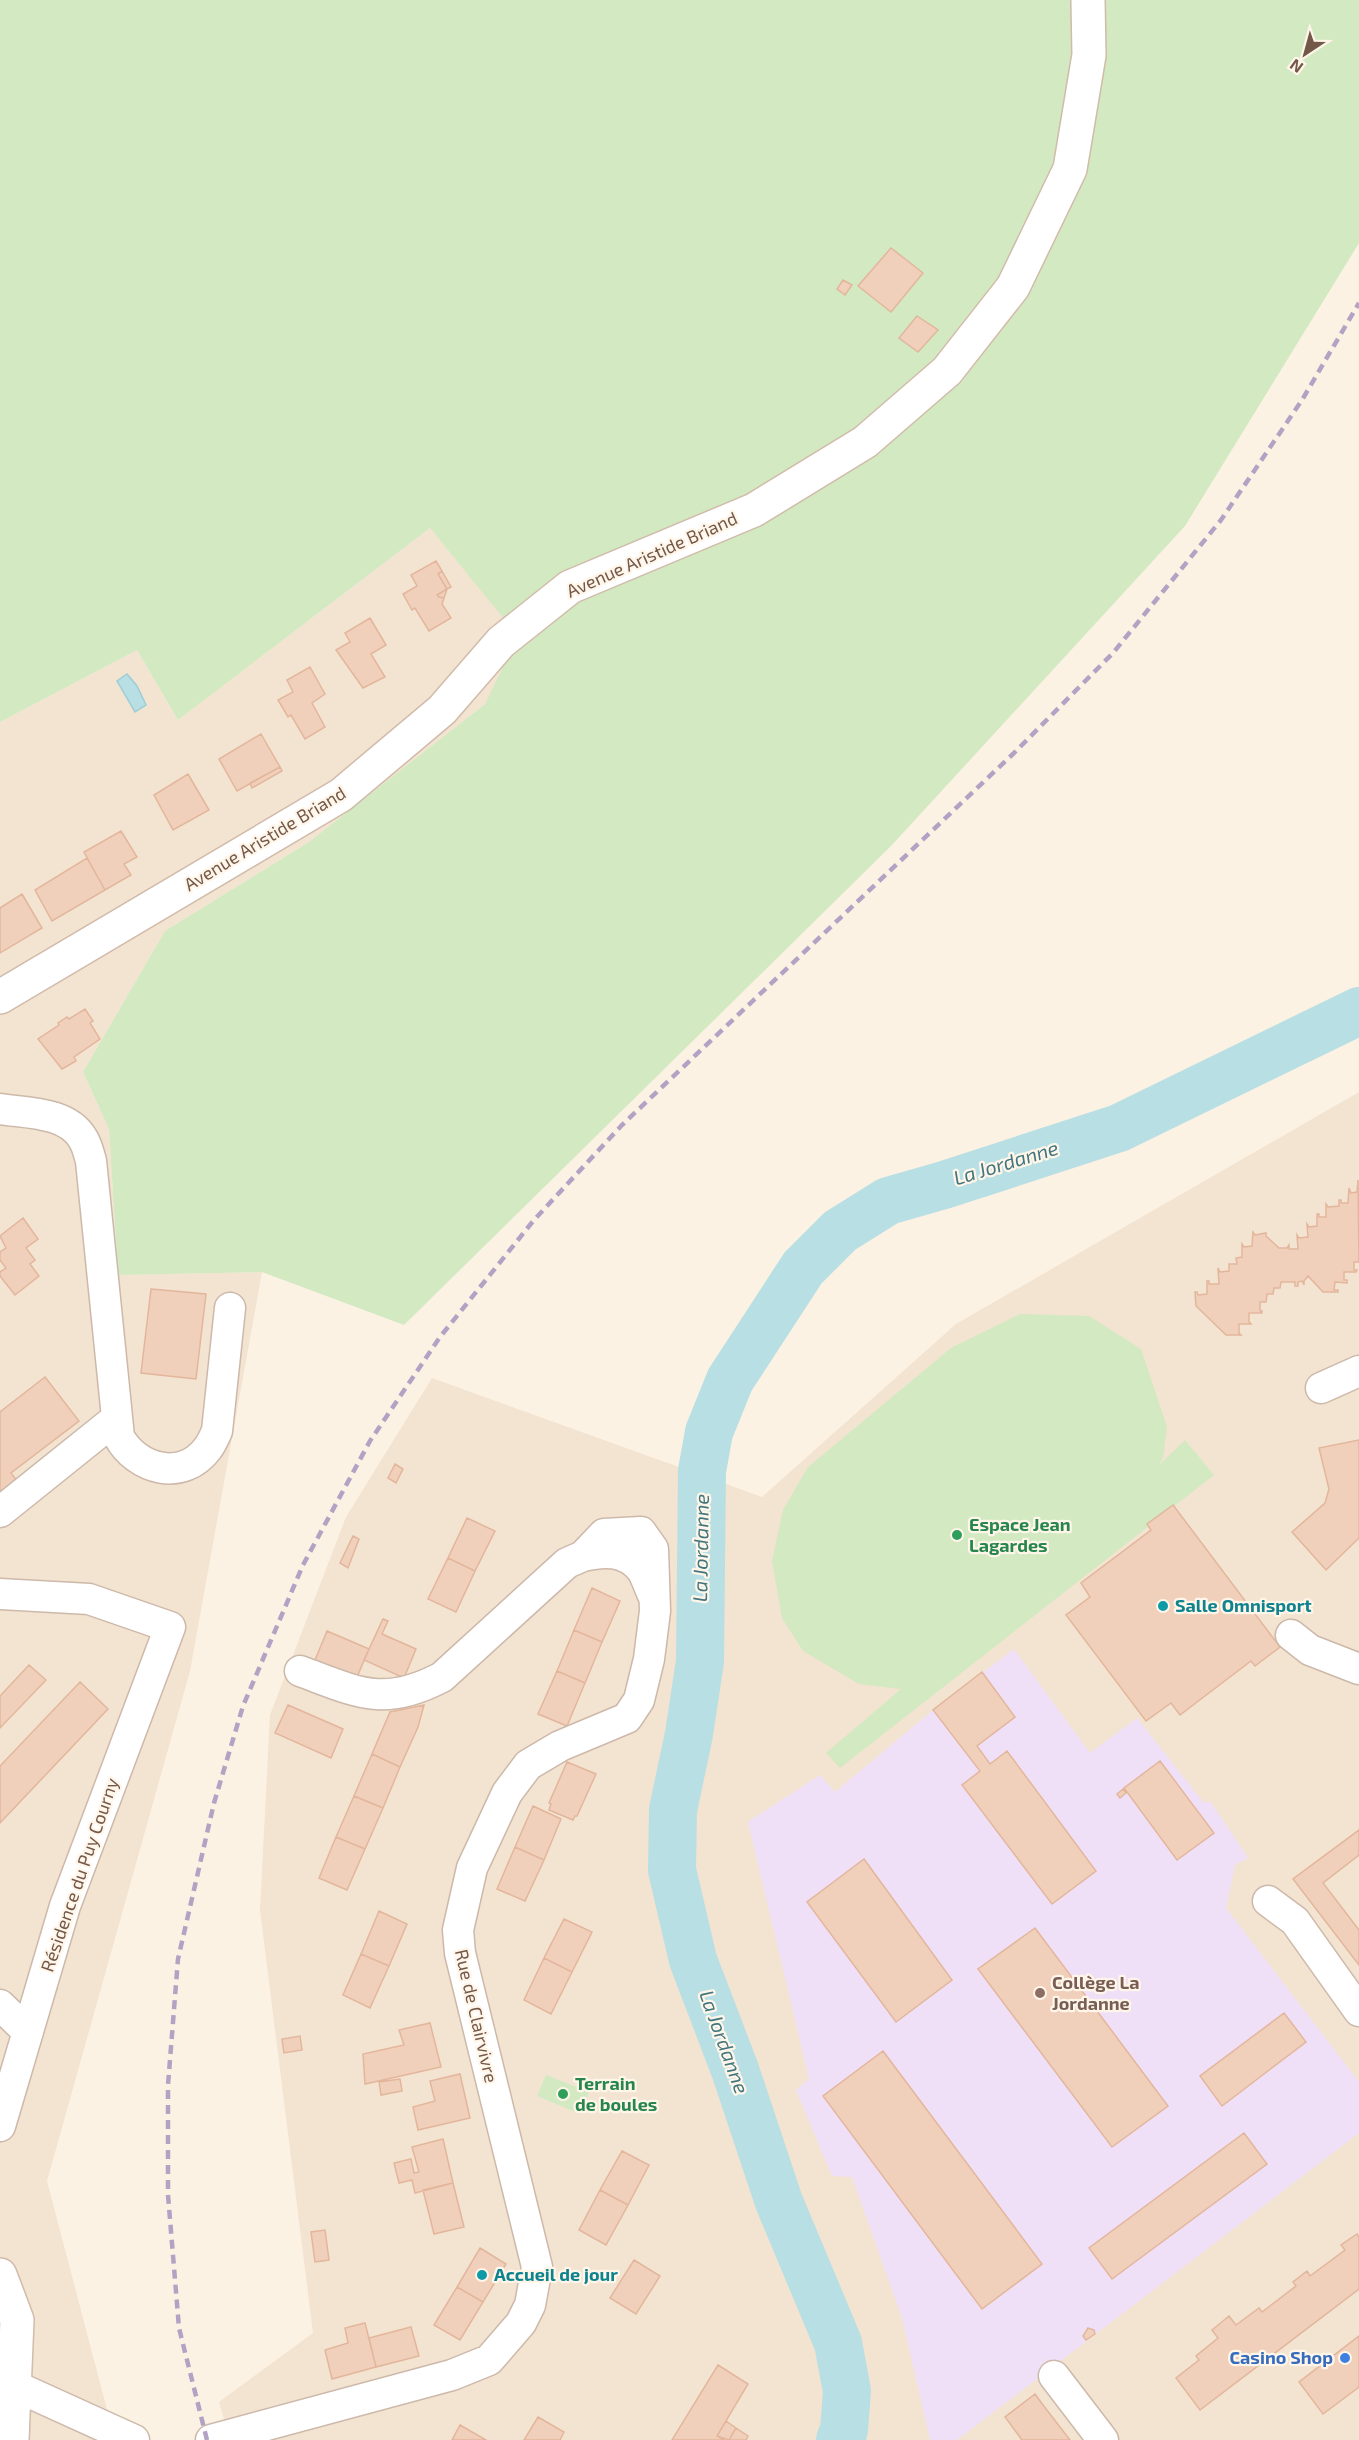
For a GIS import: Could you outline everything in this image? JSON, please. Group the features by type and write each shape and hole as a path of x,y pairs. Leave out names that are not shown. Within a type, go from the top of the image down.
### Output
{"main road":[{"name":"Avenue Aristide Briand","path":"0,997 341,795 442,710 501,642 570,587 754,510 865,442 946,371 1013,287 1070,169 1089,55 1088,0"},
{"path":"0,2275 17,2320 12,2440"}],"street":[{"path":"0,1109 53,1116 70,1125 83,1138 91,1161 119,1437 126,1450 142,1462 159,1468 177,1468 194,1460 207,1449 217,1431 230,1308"},
{"path":"1321,1388 1359,1371"},
{"path":"0,1512 117,1418"},
{"name":"Rue de Clairvivre","path":"211,2440 452,2375 489,2360 521,2323 530,2305 537,2267 466,1975 458,1930 472,1868 507,1793 528,1765 560,1746 627,1718 639,1700 649,1659 655,1611 653,1549 641,1532 604,1534 583,1556 567,1563 442,1677 421,1688 390,1695 362,1694 300,1671"},
{"name":"Résidence du Puy Courny","path":"0,1594 89,1599 170,1627 65,1906 0,2126"},
{"path":"1291,1635 1310,1650 1359,1669"},
{"path":"1268,1901 1294,1921 1359,2011"},
{"path":"0,2005 28,2032"},
{"path":"1054,2376 1102,2440"},
{"path":"15,2386 134,2440"}],"shaded area":[{"path":"430,528 519,636 485,704 309,842 165,931 83,1072 109,1129 118,1275 262,1272 190,1671 47,2181 115,2440 0,2440 0,722 137,650 178,720"},
{"path":"1359,1092 1359,2440 230,2440 219,2402 313,2333 260,1910 270,1715 346,1517 432,1378 762,1497 956,1324"},
{"name":"Collège La Jordanne","path":"1014,1649 1090,1753 1137,1718 1204,1803 1210,1801 1248,1858 1235,1865 1226,1908 1359,2082 1359,2133 957,2440 930,2440 902,2318 852,2177 832,2176 796,2090 809,2079 748,1822 820,1775 835,1792 933,1710"}],"green space":[{"path":"0,0 1359,0 1359,243 1185,526 891,846 404,1325 262,1272 118,1275 109,1129 83,1072 165,931 309,842 485,704 518,636 430,528 178,720 137,650 0,722"},
{"name":"Espace Jean Lagardes","path":"1020,1314 1089,1316 1141,1349 1167,1427 1163,1458 1158,1466 1185,1440 1214,1475 840,1768 826,1753 901,1689 859,1684 803,1651 782,1618 772,1561 783,1510 808,1467 951,1348"},
{"name":"Terrain de boules","path":"546,2075 589,2092 580,2114 537,2096"}],"water":[{"path":"127,674 137,686 146,705 135,712 117,681"}],"building":[{"path":"891,248 923,273 891,312 858,286"},
{"path":"843,280 852,285 845,295 837,289"},
{"path":"917,316 938,330 918,352 899,338"},
{"path":"436,561 442,571 438,574 447,589 437,595 444,598 442,604 451,618 429,631 415,608 412,610 403,594 417,586 411,575"},
{"path":"442,571 451,587 447,589 438,574"},
{"path":"447,589 444,598 437,595"},
{"path":"370,618 386,645 371,654 385,677 363,688 336,650 350,642 345,633"},
{"path":"310,667 325,694 312,703 325,727 305,739 291,715 288,717 278,700 293,692 287,680"},
{"path":"261,734 280,767 237,791 219,759"},
{"path":"280,767 282,771 252,788 250,783"},
{"path":"188,774 209,810 173,830 154,795"},
{"path":"121,831 137,857 124,864 131,875 105,890 84,852"},
{"path":"87,858 105,890 52,921 35,890"},
{"path":"22,894 42,928 0,953 0,908"},
{"path":"85,1009 100,1039 74,1057 76,1061 62,1069 38,1039 67,1017 69,1019"},
{"path":"1358,1180 1359,1262 1354,1262 1356,1272 1344,1272 1344,1280 1347,1280 1347,1283 1335,1282 1334,1290 1338,1292 1323,1292 1308,1276 1304,1285 1302,1281 1298,1282 1298,1286 1295,1286 1295,1282 1281,1282 1280,1288 1274,1288 1273,1294 1267,1294 1266,1302 1260,1302 1262,1313 1249,1313 1251,1324 1239,1324 1241,1335 1226,1335 1196,1306 1195,1292 1198,1295 1207,1294 1207,1281 1209,1284 1219,1284 1218,1268 1220,1272 1229,1271 1229,1264 1237,1264 1236,1258 1242,1257 1242,1244 1244,1247 1252,1246 1253,1232 1255,1235 1266,1233 1266,1236 1279,1248 1287,1248 1289,1245 1289,1249 1298,1249 1297,1235 1299,1238 1308,1237 1307,1224 1309,1227 1317,1226 1317,1214 1319,1217 1326,1217 1326,1204 1328,1207 1339,1206 1339,1200 1341,1203 1348,1203 1349,1188 1351,1193 1357,1192"},
{"path":"23,1218 38,1239 26,1248 35,1260 30,1264 39,1276 15,1295 0,1276 0,1272 6,1268 0,1260 0,1252 6,1248 0,1236"},
{"path":"151,1289 206,1294 196,1379 141,1373"},
{"path":"45,1377 79,1421 11,1473 17,1481 0,1495 0,1412"},
{"path":"1359,1440 1359,1538 1326,1570 1292,1532 1325,1503 1329,1489 1319,1448"},
{"path":"395,1464 403,1469 396,1483 388,1478"},
{"name":"Salle Omnisport","path":"1173,1505 1280,1647 1255,1666 1251,1661 1180,1715 1171,1703 1146,1721 1066,1615 1090,1597 1081,1583 1151,1530 1147,1524"},
{"path":"467,1518 495,1531 475,1571 448,1558"},
{"path":"353,1536 359,1539 348,1568 340,1563"},
{"path":"448,1558 475,1571 456,1612 428,1599"},
{"path":"592,1588 620,1601 602,1642 574,1630"},
{"path":"383,1619 388,1621 382,1634 416,1649 404,1678 364,1660"},
{"path":"574,1630 602,1642 585,1683 557,1671"},
{"path":"327,1631 369,1649 357,1677 315,1660"},
{"path":"29,1665 46,1680 0,1728 0,1696"},
{"path":"557,1671 585,1683 567,1726 538,1714"},
{"path":"982,1672 1015,1717 977,1746 990,1764 1007,1751 1096,1871 1052,1904 962,1785 980,1771 933,1710"},
{"path":"80,1682 108,1709 0,1823 0,1766"},
{"path":"288,1705 343,1729 331,1758 275,1733"},
{"path":"424,1705 418,1727 400,1767 372,1754 390,1712"},
{"path":"372,1754 400,1767 383,1808 354,1796"},
{"path":"1160,1761 1214,1833 1177,1860 1124,1788"},
{"path":"567,1762 596,1774 573,1820 549,1810 551,1804 549,1803"},
{"path":"1123,1789 1126,1793 1120,1798 1117,1794"},
{"path":"354,1796 383,1808 365,1849 336,1837"},
{"path":"533,1806 561,1819 544,1860 515,1847"},
{"path":"1359,1830 1359,1855 1323,1883 1359,1930 1359,1965 1293,1879"},
{"path":"336,1837 365,1849 347,1890 319,1878"},
{"path":"515,1847 544,1860 525,1901 497,1889"},
{"path":"864,1859 952,1980 896,2022 807,1902"},
{"path":"379,1911 407,1924 389,1966 361,1954"},
{"path":"564,1919 592,1932 572,1972 544,1958"},
{"path":"1035,1928 1168,2106 1112,2147 978,1969"},
{"path":"361,1954 389,1966 370,2008 343,1995"},
{"path":"544,1958 572,1972 551,2014 524,2000"},
{"path":"1284,2013 1306,2042 1222,2106 1200,2076"},
{"path":"430,2023 441,2067 365,2084 363,2054 404,2045 399,2030"},
{"path":"300,2036 302,2050 284,2053 282,2039"},
{"path":"883,2051 1042,2264 982,2309 823,2096"},
{"path":"460,2074 470,2118 418,2130 413,2107 435,2101 430,2081"},
{"path":"400,2079 402,2091 381,2095 379,2082"},
{"path":"1244,2133 1267,2164 1112,2279 1089,2248"},
{"path":"443,2139 453,2183 415,2193 412,2180 399,2183 394,2163 411,2159 414,2173 419,2172 412,2147"},
{"path":"622,2151 649,2165 628,2205 600,2190"},
{"path":"453,2183 464,2227 434,2234 423,2190"},
{"path":"600,2190 628,2205 606,2245 579,2230"},
{"path":"325,2230 329,2260 315,2262 311,2232"},
{"path":"1357,2234 1359,2237 1359,2289 1200,2410 1176,2378 1199,2360 1196,2356 1218,2338 1212,2330 1229,2316 1236,2325 1259,2308 1262,2312 1296,2286 1293,2282 1307,2271 1310,2276 1345,2250 1341,2245"},
{"name":"Accueil de jour","path":"480,2248 506,2264 483,2302 457,2287"},
{"path":"634,2260 660,2276 636,2314 610,2298"},
{"path":"457,2287 483,2302 460,2340 434,2325"},
{"path":"365,2323 376,2367 332,2379 325,2350 348,2343 345,2328"},
{"path":"411,2327 419,2356 376,2367 369,2338"},
{"path":"1088,2328 1094,2330 1095,2334 1086,2340 1083,2336"},
{"name":"Casino Shop","path":"1359,2336 1359,2387 1323,2414 1299,2382"},
{"path":"718,2365 748,2384 717,2436 724,2440 672,2440"},
{"path":"1035,2394 1070,2440 1022,2440 1005,2417"},
{"path":"538,2417 564,2432 560,2440 524,2440"},
{"path":"726,2421 736,2428 729,2440 717,2436"},
{"path":"460,2425 486,2440 452,2440"},
{"path":"736,2428 748,2436 746,2440 729,2440"}],"waterway":[{"name":"La Jordanne","path":"840,2440 844,2430 847,2391 838,2343 779,2202 735,2070 693,1960 672,1870 673,1810 689,1734 700,1661 702,1471 709,1432 730,1380 803,1268 840,1231 888,1201 1119,1128 1359,1011"}],"railway":[{"path":"207,2440 179,2328 168,2195 168,2085 178,1959 214,1803 243,1706 303,1565 370,1441 440,1337 534,1220 622,1125 1014,753 1113,653 1221,520 1302,400 1359,303"}],"place":[{"name":"Espace Jean Lagardes","path":"957,1535"},
{"name":"Salle Omnisport","path":"1163,1606"},
{"name":"Collège La Jordanne","path":"1040,1993"},
{"name":"Terrain de boules","path":"563,2094"},
{"name":"Accueil de jour","path":"482,2275"},
{"name":"Casino Shop","path":"1345,2358"}]}
